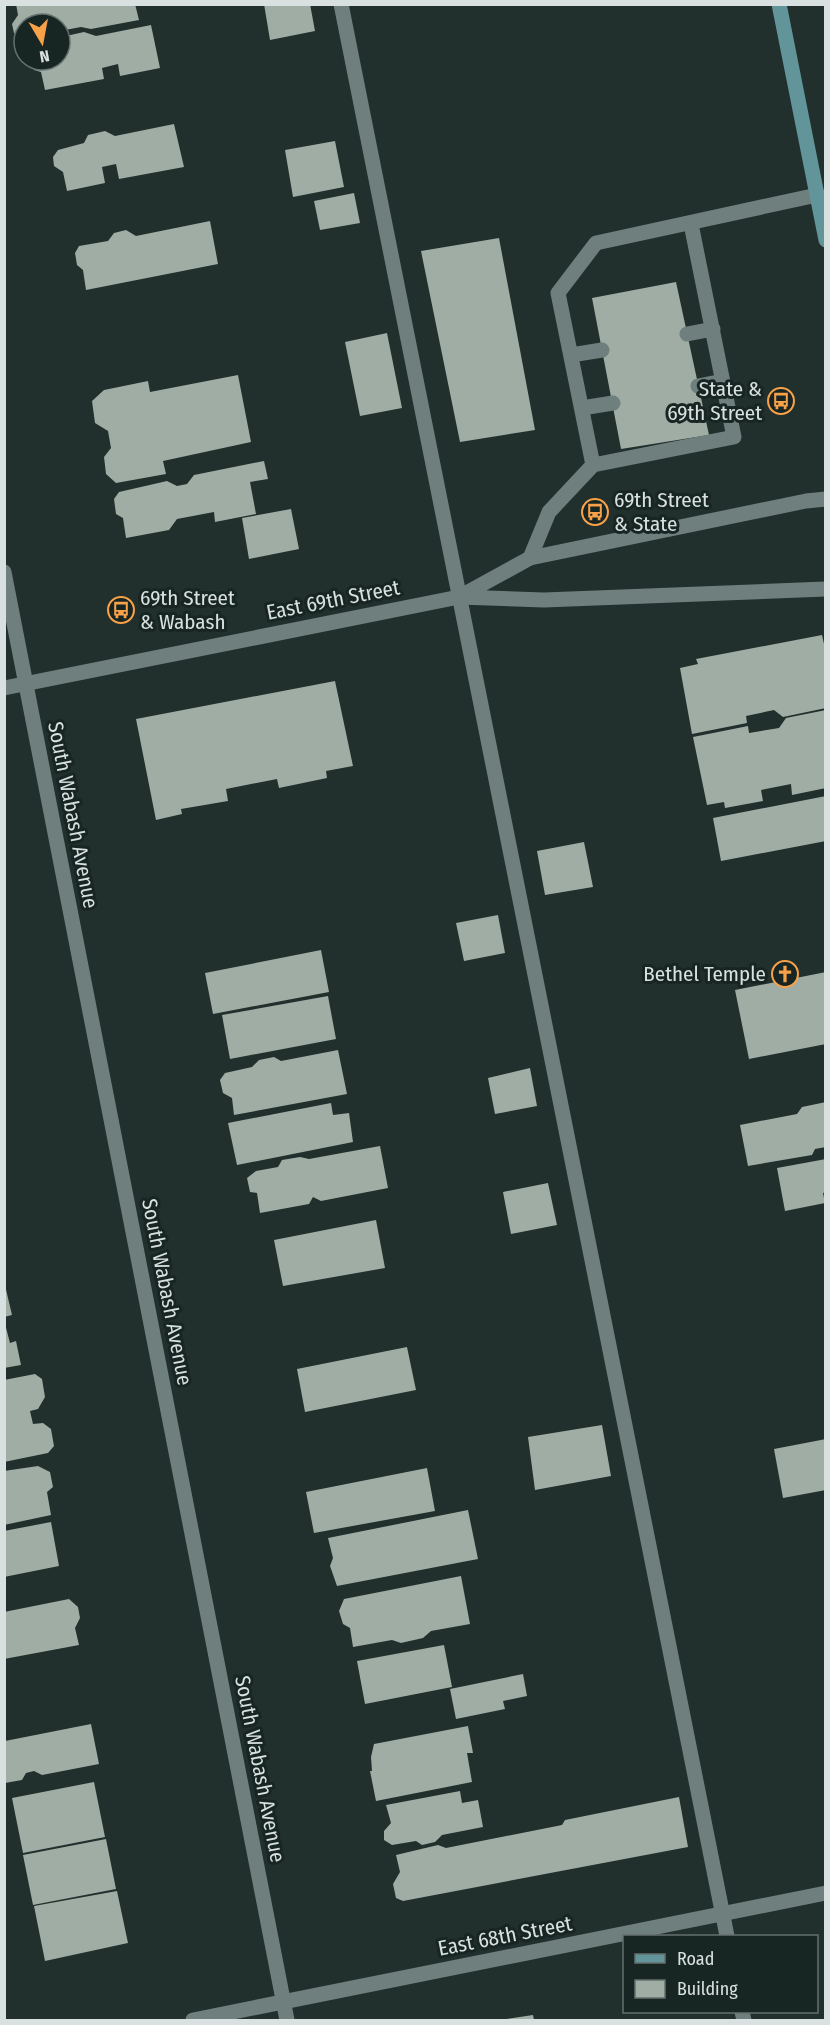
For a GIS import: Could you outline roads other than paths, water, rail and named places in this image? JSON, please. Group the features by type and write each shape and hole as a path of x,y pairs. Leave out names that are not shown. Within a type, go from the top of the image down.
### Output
{"main road":[{"path":"779,4 821,197 825,240"}],"street":[{"path":"341,4 727,1935"},
{"path":"593,465 558,293 596,243 821,197"},
{"path":"530,558 549,512 593,465 734,437 691,224"},
{"path":"687,334 713,329"},
{"path":"571,355 602,350"},
{"path":"698,386 723,381"},
{"path":"582,408 613,403"},
{"name":"East 69th Street","path":"459,597 530,558 825,499"},
{"name":"South Wabash Avenue","path":"4,572 287,2020"},
{"name":"East 69th Street","path":"4,688 459,597 544,600 825,589"},
{"name":"East 68th Street","path":"193,2020 825,1893"}],"place":[{"name":"State & 69th Street","path":"781,401"},
{"name":"69th Street & State","path":"595,512"},
{"name":"69th Street & Wabash","path":"121,610"},
{"name":"Bethel Temple","path":"785,974"}]}
